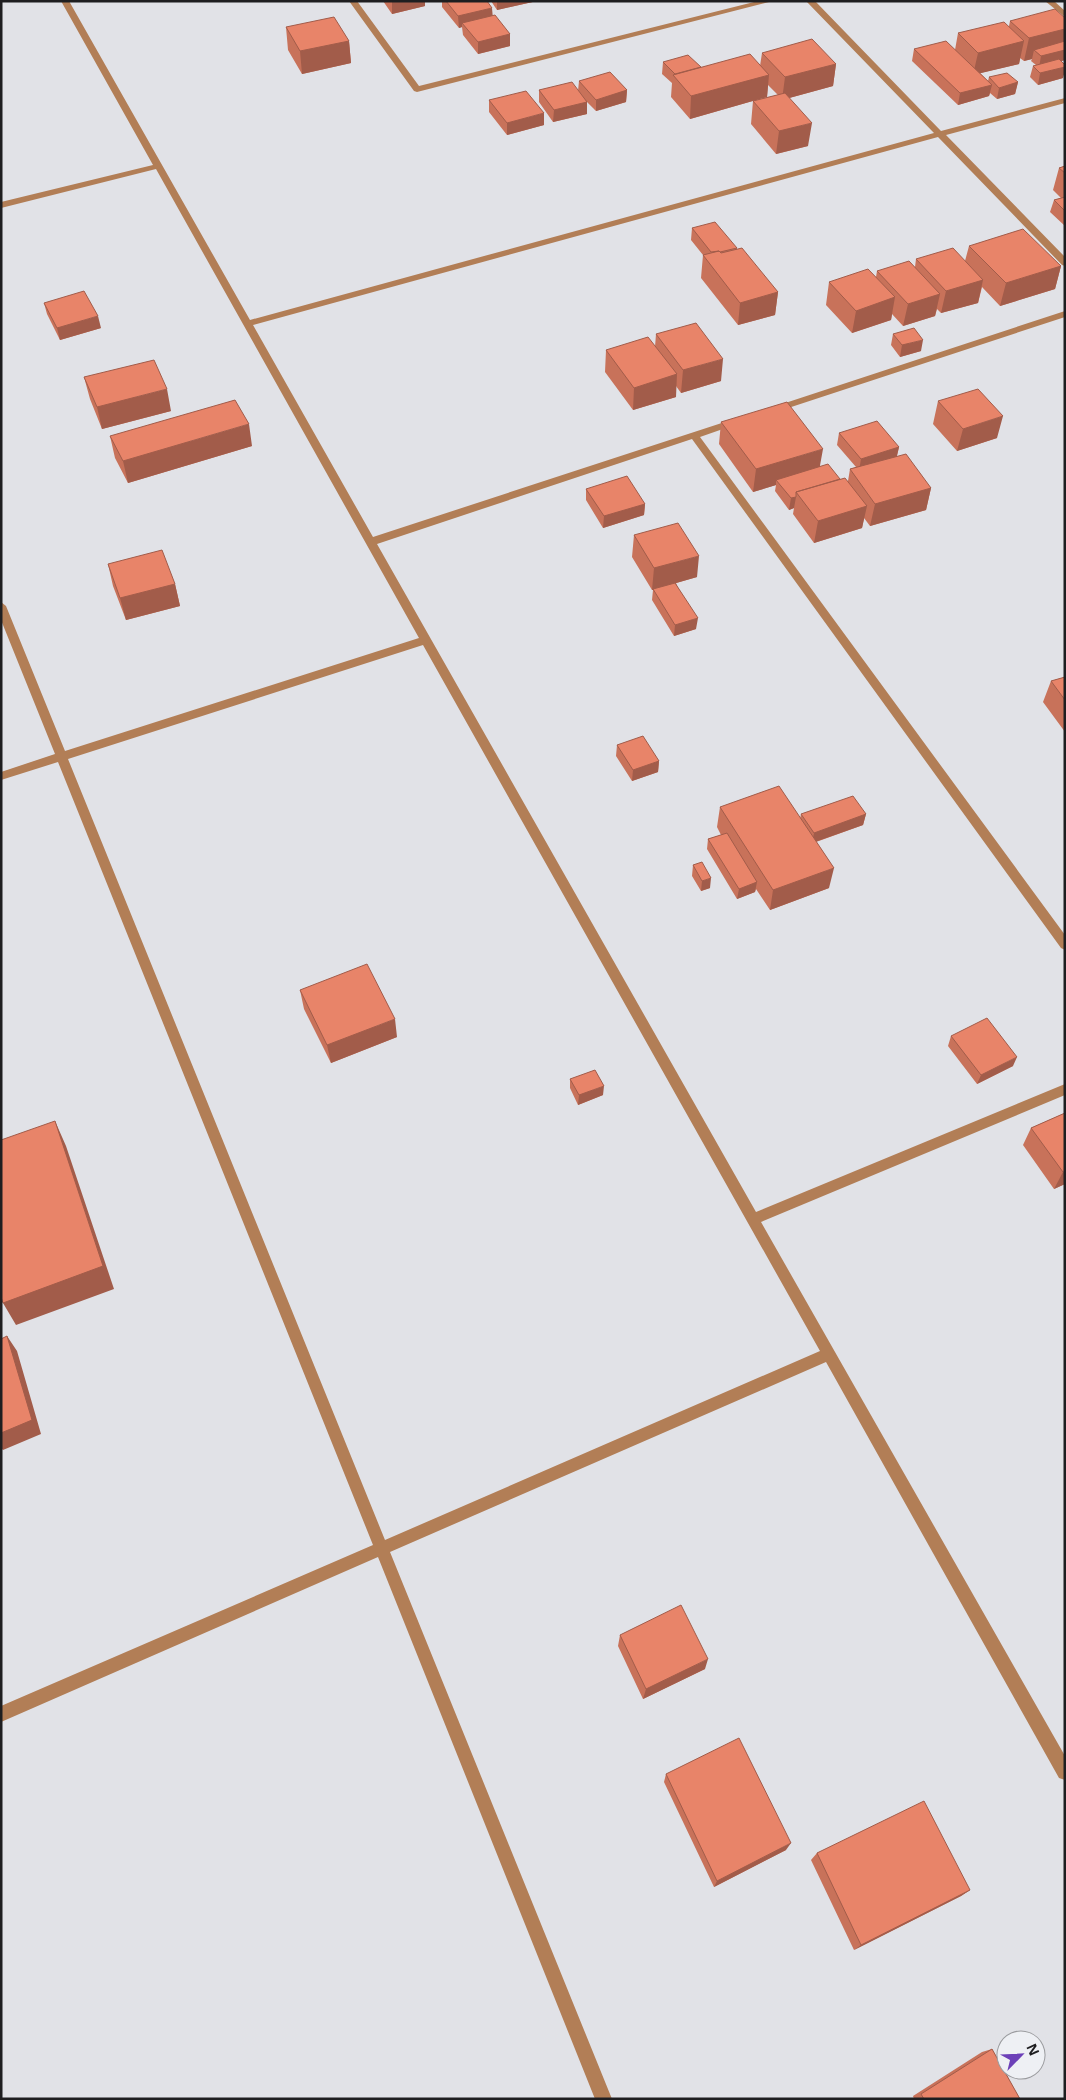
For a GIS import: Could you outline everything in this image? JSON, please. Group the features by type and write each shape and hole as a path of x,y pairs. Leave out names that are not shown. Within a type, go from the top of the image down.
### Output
{"street":[{"path":"65,1 1065,1772"},
{"path":"353,1 417,90 769,1"},
{"path":"810,1 1065,263"},
{"path":"1049,1 1065,15"},
{"path":"247,324 1065,100"},
{"path":"1,205 158,166"},
{"path":"370,542 1065,314"},
{"path":"694,436 1065,945"},
{"path":"1,606 604,2099"},
{"path":"1,776 425,640"},
{"path":"753,1219 1065,1089"},
{"path":"1,1714 828,1354"}],"building":[{"path":"446,1 487,1 492,8 458,16"},
{"path":"1055,9 1065,18 1065,29 1029,38 1010,21"},
{"path":"495,15 510,34 478,42 462,23"},
{"path":"334,17 349,41 300,51 286,27"},
{"path":"1004,22 1024,41 978,53 958,33"},
{"path":"812,39 836,64 785,77 762,53"},
{"path":"946,41 992,85 960,93 914,49"},
{"path":"1065,41 1065,50 1041,56 1034,50"},
{"path":"750,54 769,75 691,96 673,75"},
{"path":"688,55 701,67 675,74 663,62"},
{"path":"1059,59 1065,67 1040,73 1033,66"},
{"path":"610,72 627,90 596,100 579,81"},
{"path":"1007,73 1018,82 999,88 989,77"},
{"path":"572,82 587,102 554,110 539,90"},
{"path":"526,91 544,113 507,123 489,100"},
{"path":"785,93 812,123 779,131 753,101"},
{"path":"1065,166 1065,173 1059,168"},
{"path":"1065,197 1065,211 1054,200"},
{"path":"715,222 737,248 711,252 692,228"},
{"path":"1023,229 1061,266 1006,283 969,246"},
{"path":"742,248 778,292 740,303 703,255"},
{"path":"953,248 983,280 946,291 916,259"},
{"path":"909,261 940,294 908,304 877,271"},
{"path":"868,269 895,297 856,311 829,282"},
{"path":"84,291 98,316 57,328 44,303"},
{"path":"696,323 723,359 683,370 656,334"},
{"path":"914,328 923,340 902,345 893,334"},
{"path":"648,337 677,374 634,388 606,350"},
{"path":"154,360 167,389 97,407 84,377"},
{"path":"978,389 1003,416 963,429 938,401"},
{"path":"235,400 249,424 123,461 110,436"},
{"path":"787,402 823,449 756,469 721,422"},
{"path":"877,421 899,447 861,459 839,433"},
{"path":"906,454 931,488 875,504 850,469"},
{"path":"828,464 840,479 796,492 796,497 791,498 776,480"},
{"path":"627,476 645,504 604,516 586,489"},
{"path":"845,478 867,506 818,521 796,492"},
{"path":"678,523 699,556 654,568 634,535"},
{"path":"162,550 175,584 120,598 108,564"},
{"path":"675,583 698,618 675,625 653,589"},
{"path":"1065,677 1065,700 1051,681"},
{"path":"643,736 659,761 633,770 617,745"},
{"path":"779,786 834,868 773,890 720,807"},
{"path":"853,796 866,814 814,833 801,814"},
{"path":"727,833 757,882 739,889 708,839"},
{"path":"702,862 711,878 702,881 693,865"},
{"path":"367,964 395,1019 327,1045 300,990"},
{"path":"987,1018 1017,1057 981,1075 951,1036"},
{"path":"595,1070 604,1086 579,1095 570,1079"},
{"path":"1065,1113 1065,1172 1063,1172 1031,1128"},
{"path":"55,1121 103,1266 3,1303 1,1297 1,1140"},
{"path":"7,1336 32,1420 1,1433 1,1339"},
{"path":"681,1605 708,1659 646,1689 620,1635"},
{"path":"739,1738 791,1843 717,1881 666,1774"},
{"path":"924,1801 970,1890 861,1945 817,1853"},
{"path":"992,2049 996,2056 996,2080 1009,2080 1020,2099 924,2099 921,2094"}]}
